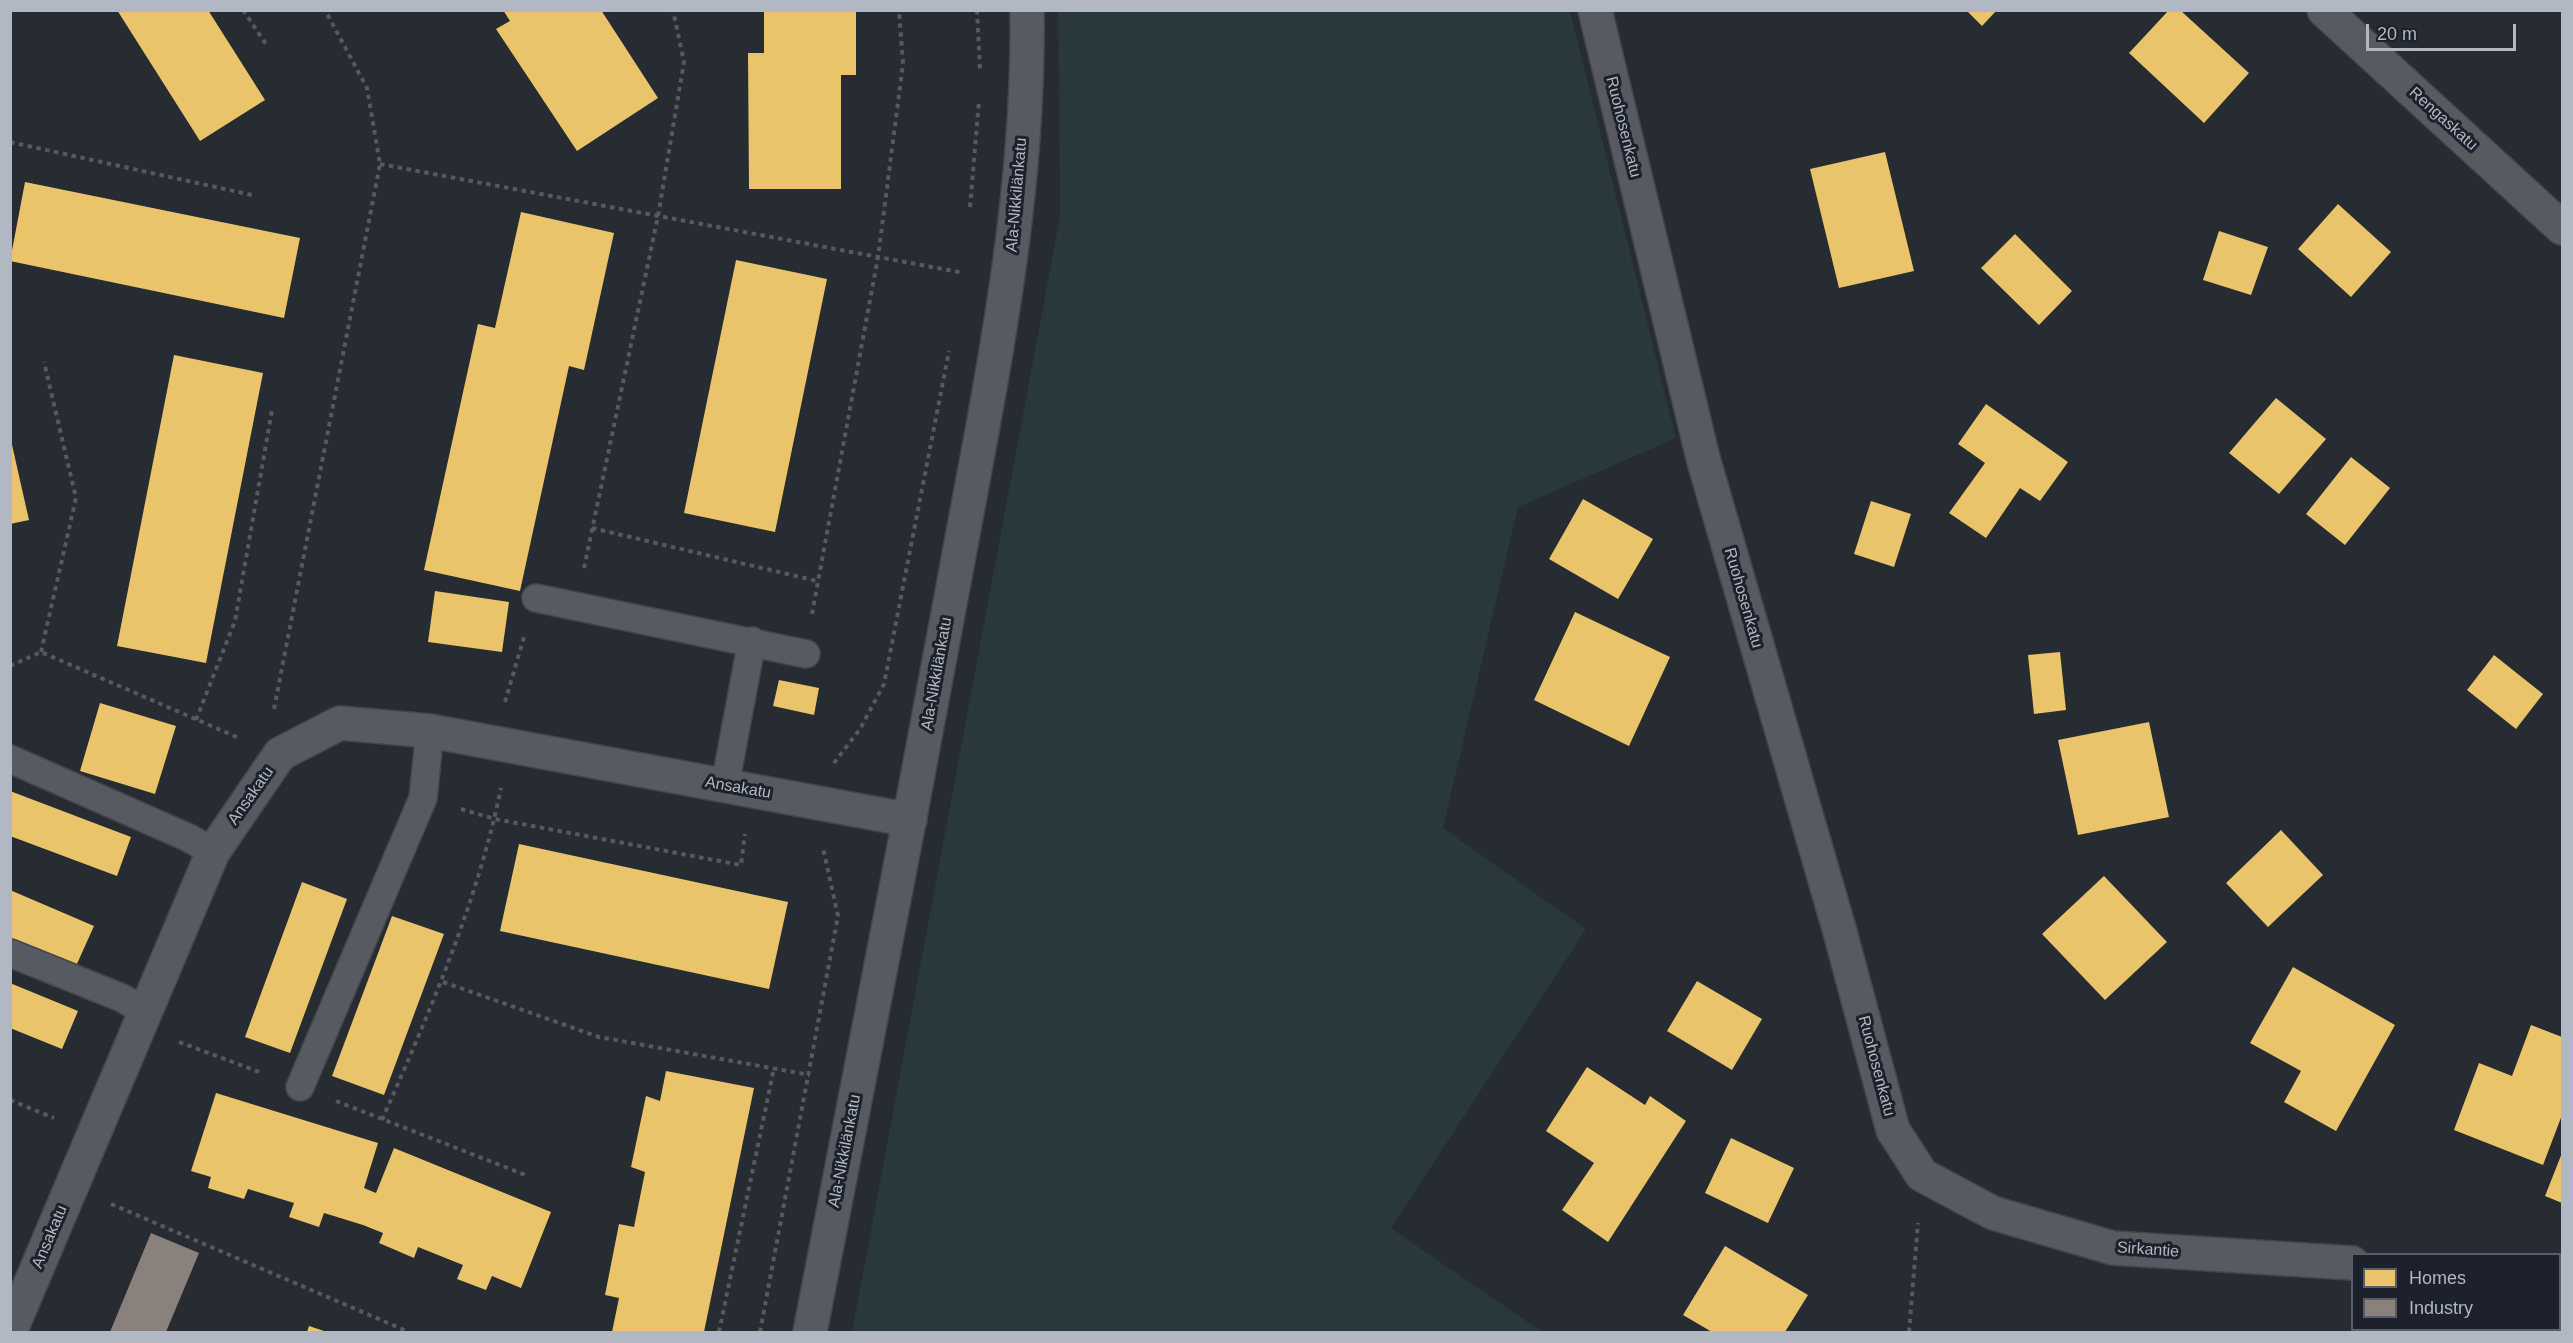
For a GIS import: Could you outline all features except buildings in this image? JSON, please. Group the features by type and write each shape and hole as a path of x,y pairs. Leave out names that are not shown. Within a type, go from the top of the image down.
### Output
{"street":[{"name":"Ala-Nikkilänkatu","path":"810,1332 910,820 1010,276 1028,74 1027,10"},
{"name":"Ruohosenkatu","path":"1595,10 1703,458 1840,932 1893,1130 1922,1175"},
{"name":"Rengaskatu","path":"2342,17 2562,228"},
{"name":"Ansakatu","path":"10,1332 213,852 280,754 340,723 430,730 910,820"},
{"name":"Sirkantie","path":"1922,1175 1993,1213 2113,1248 2351,1263"}],"lane":[{"path":"536,598 806,654"},
{"path":"738,788 752,641"},
{"path":"300,1087 423,798 430,730"},
{"path":"10,759 189,838 213,852"},
{"path":"10,953 122,998 146,1012"}],"path":[{"path":"243,10 266,44"},
{"path":"274,710 380,164 367,88 325,10"},
{"path":"576,607 658,216 684,62 673,10"},
{"path":"806,654 817,581 878,257 903,64 899,10"},
{"path":"977,10 981,77"},
{"path":"969,216 979,100"},
{"path":"11,141 252,195"},
{"path":"380,164 964,273"},
{"path":"962,285 965,262"},
{"path":"760,1332 810,1076 838,916 820,834 826,774 860,729 884,684 950,344"},
{"path":"41,652 76,498 44,362"},
{"path":"196,720 236,621 272,410"},
{"path":"592,528 817,581"},
{"path":"382,1120 442,982 495,819 510,746 503,711 536,598"},
{"path":"10,666 41,652 239,738"},
{"path":"265,717 284,706"},
{"path":"234,748 239,738 248,731"},
{"path":"423,798 495,819 741,865 738,788"},
{"path":"442,982 599,1037 810,1076"},
{"path":"719,1332 774,1068"},
{"path":"10,1100 59,1120"},
{"path":"1910,1332 1922,1175"},
{"path":"72,1187 409,1332"}],"shaded area":[{"path":"1058,11 1570,11 1676,438 1518,507 1443,828 1586,929 1391,1228 1542,1332 852,1332 1060,216"}]}
